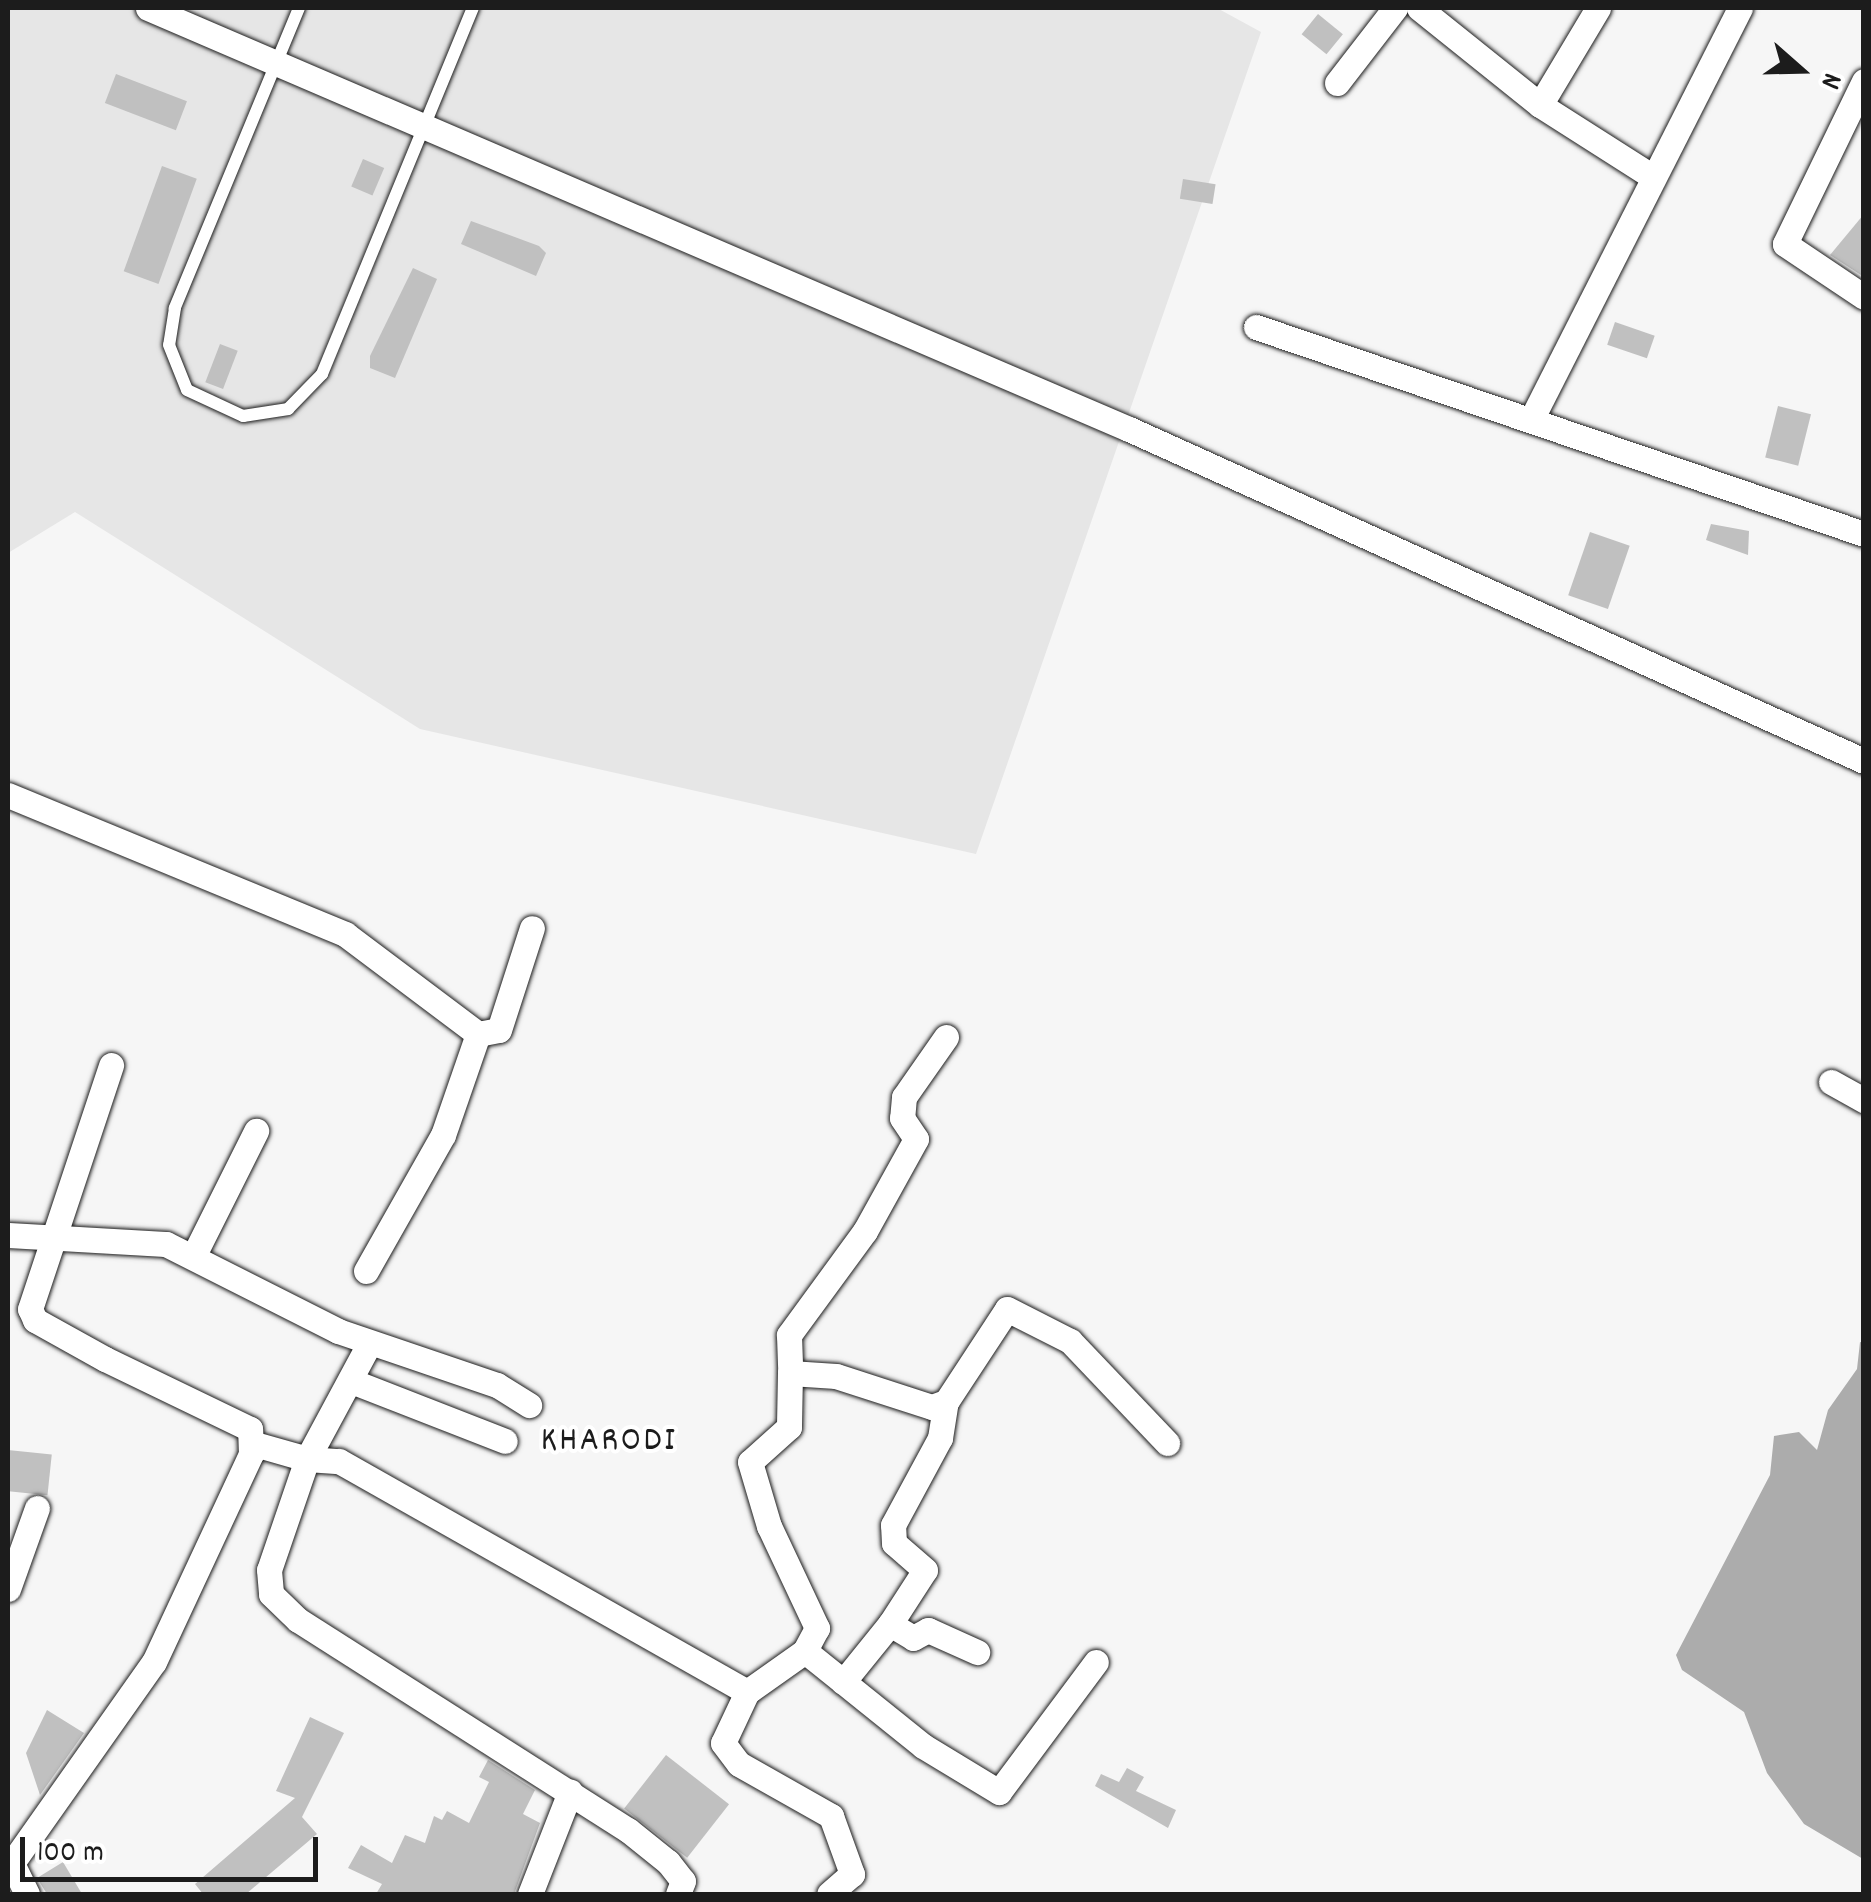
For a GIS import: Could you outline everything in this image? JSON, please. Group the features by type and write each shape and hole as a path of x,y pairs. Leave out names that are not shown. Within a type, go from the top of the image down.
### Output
{"street":[{"path":"148,8 1129,429 1864,761"},
{"path":"1337,83 1395,8"},
{"path":"1420,8 1540,105 1653,177"},
{"path":"1540,105 1598,8"},
{"path":"1531,420 1740,8"},
{"path":"1864,81 1785,244 1864,296"},
{"path":"1256,327 1864,534"},
{"path":"8,795 345,934 478,1034 499,1030 532,928"},
{"path":"366,1271 443,1135 478,1034"},
{"path":"829,1894 858,1884 831,1816 729,1756 723,1743 748,1692 805,1651 817,1628 769,1526 750,1462 789,1427 789,1335 865,1231 916,1139 902,1118 904,1097 946,1037"},
{"path":"27,1894 10,1863 154,1662 251,1443 250,1429 34,1320 48,1237 111,1064"},
{"path":"1831,1082 1864,1100"},
{"path":"194,1255 256,1132"},
{"path":"8,1235 134,1238 194,1255 369,1344 497,1385 530,1404"},
{"path":"843,1682 890,1624 926,1570 894,1544 893,1526 940,1438 946,1402 1007,1309 1070,1342 1168,1443"},
{"path":"369,1344 308,1459 269,1570 271,1594 298,1620 570,1792 668,1862 682,1881 678,1894"},
{"path":"790,1373 836,1376 932,1407 946,1402"},
{"path":"350,1381 505,1441"},
{"path":"251,1443 308,1459 339,1461 748,1692"},
{"path":"8,1589 37,1508"},
{"path":"890,1624 913,1638 928,1630 976,1652"},
{"path":"805,1651 922,1746 999,1792 1096,1662"},
{"path":"530,1894 570,1792"}],"lane":[{"path":"298,8 175,308 168,345 173,370 212,406 242,416 288,409 322,374 474,8"}],"shaded area":[{"path":"8,8 1217,8 1261,32 976,854 420,729 75,512 8,553"},
{"path":"1860,1342 1864,1343 1863,1859 1804,1824 1767,1773 1744,1712 1682,1670 1676,1655 1770,1475 1774,1436 1799,1432 1817,1450 1828,1410 1857,1369"}],"building":[{"path":"1318,14 1343,34 1327,54 1302,34"},
{"path":"116,74 187,101 176,130 105,103"},
{"path":"363,159 384,168 372,196 351,187"},
{"path":"162,166 197,179 158,284 124,271"},
{"path":"1183,179 1216,184 1212,204 1180,199"},
{"path":"1864,214 1864,277 1830,255"},
{"path":"471,221 539,246 546,253 536,276 461,244"},
{"path":"413,268 437,279 395,378 370,368 370,356"},
{"path":"1615,322 1655,336 1647,358 1607,345"},
{"path":"220,344 238,351 223,389 205,382"},
{"path":"1778,406 1811,414 1798,466 1765,457"},
{"path":"1711,524 1749,531 1748,555 1706,540"},
{"path":"1590,532 1630,546 1608,609 1568,595"},
{"path":"8,1450 52,1455 47,1495 8,1491"},
{"path":"47,1710 84,1733 40,1795 26,1753"},
{"path":"310,1717 344,1733 302,1817 317,1834 246,1894 203,1894 195,1884 295,1798 276,1791"},
{"path":"666,1755 729,1804 687,1858 624,1809"},
{"path":"488,1760 535,1790 523,1814 540,1823 514,1894 376,1894 382,1884 348,1868 361,1845 392,1863 405,1835 425,1843 434,1816 442,1820 447,1811 469,1823 489,1782 479,1777"},
{"path":"1127,1768 1144,1777 1136,1791 1176,1810 1168,1828 1095,1786 1101,1774 1119,1782"},
{"path":"63,1862 82,1894 47,1894 37,1878"}],"district":[{"name":"KHARODI","path":"609,1442"}]}
